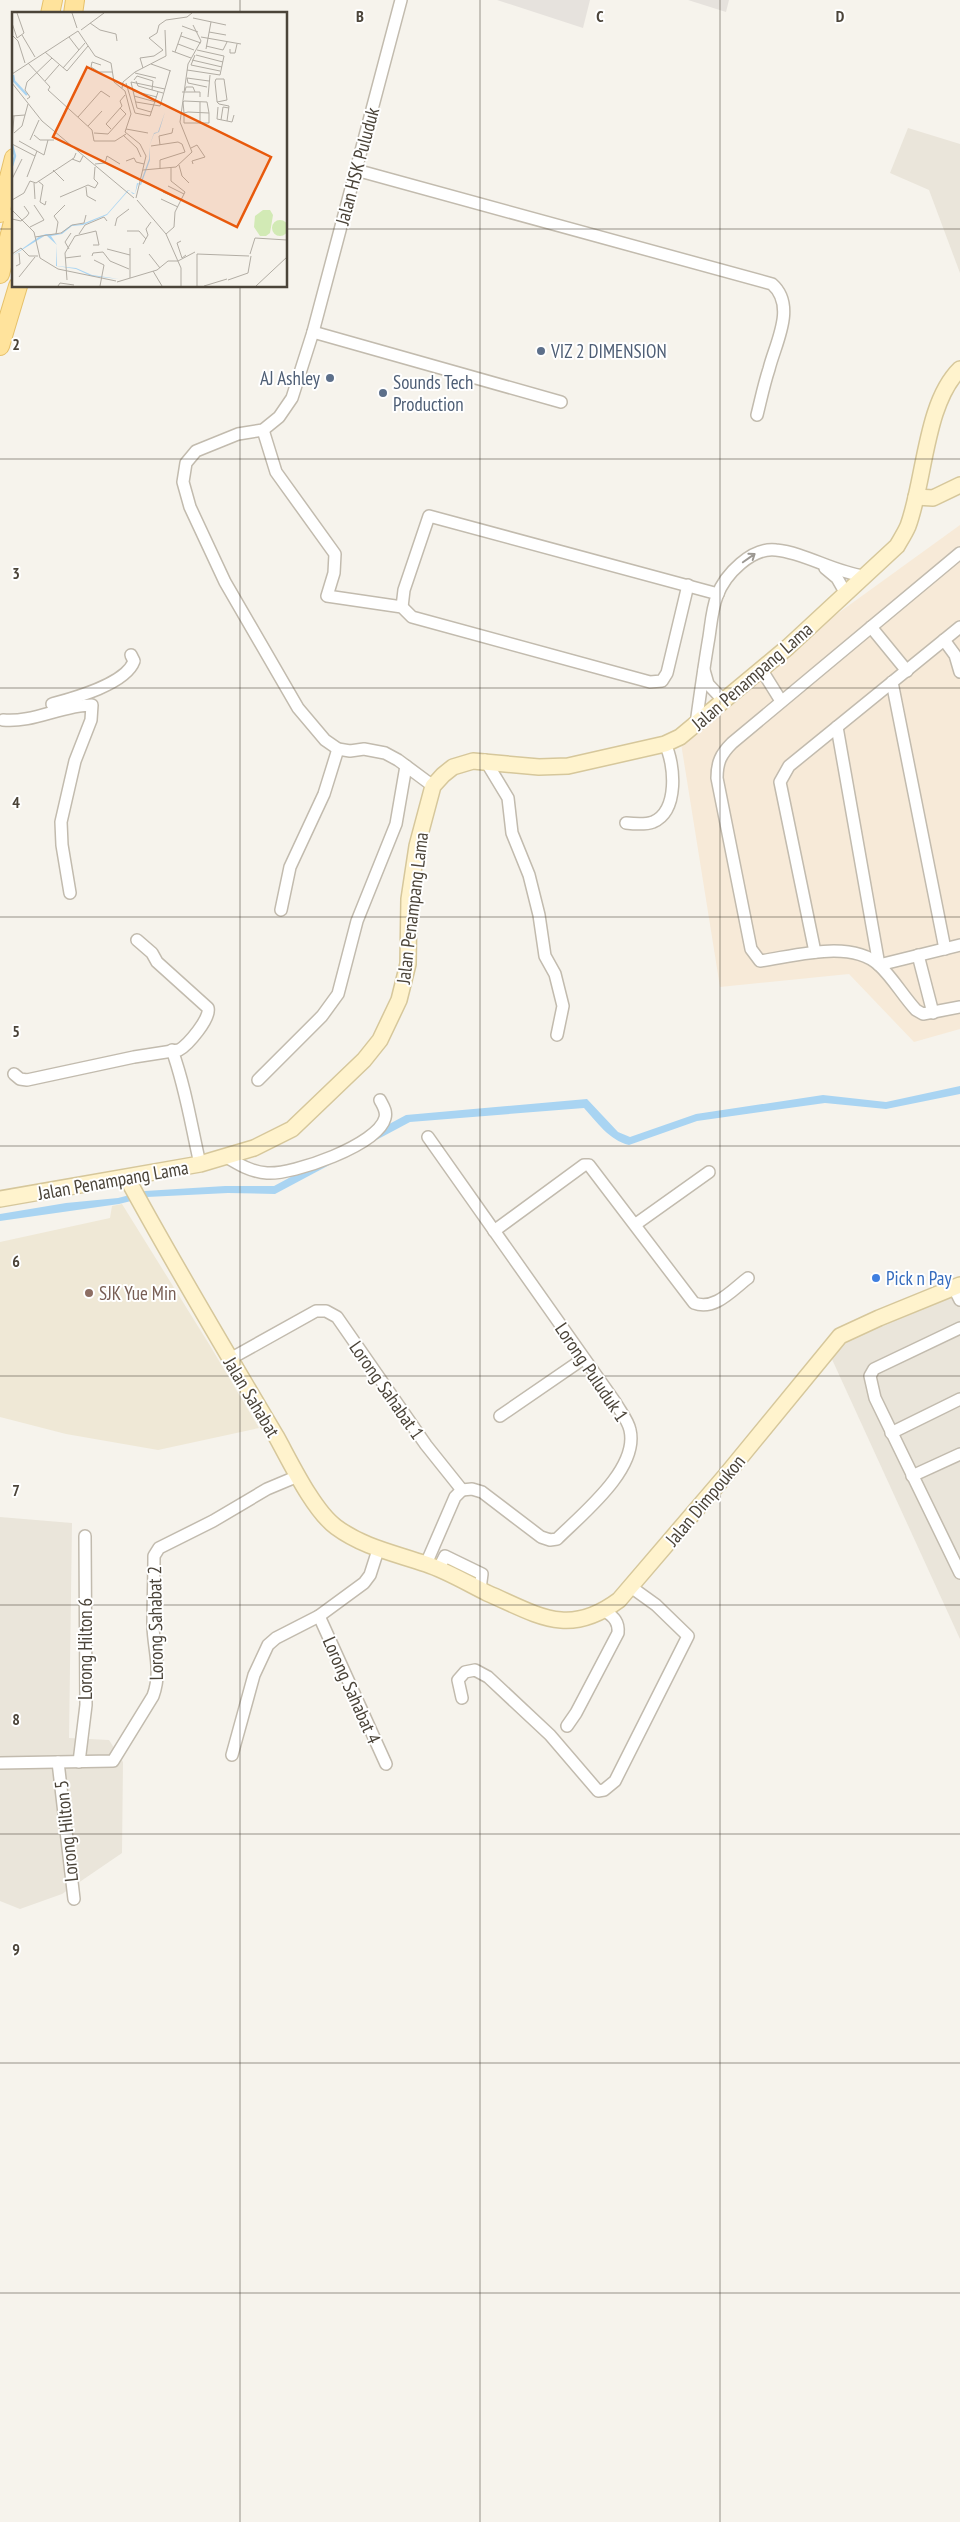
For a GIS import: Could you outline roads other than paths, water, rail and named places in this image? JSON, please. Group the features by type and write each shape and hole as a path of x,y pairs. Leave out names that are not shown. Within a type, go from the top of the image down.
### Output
{"main road":[{"path":"0,213 12,166"},
{"path":"0,274 12,226"},
{"path":"0,346 17,288"},
{"name":"Jalan Penampang Lama","path":"0,1199 200,1164 275,1139 292,1129 364,1060 380,1040 399,1000 410,949 409,899 417,846 433,786 453,767 473,761 485,760 539,767 568,766 665,744 680,737 761,669 897,546 908,526 924,458 941,399 947,383 960,369"},
{"path":"916,497 933,498 960,485"},
{"name":"Jalan Sahabat","path":"127,1178 174,1265 298,1476 326,1517 334,1526 378,1550 432,1567"},
{"name":"Jalan Dimpoukon","path":"432,1567 480,1590 552,1619 581,1620 605,1611 631,1586 726,1475 840,1336 879,1318 958,1291"}],"street":[{"name":"Jalan HSK Puluduk","path":"263,430 279,417 292,398 313,332 400,0"},
{"path":"356,170 772,284 781,296 784,311 782,326 757,415"},
{"path":"313,332 560,402"},
{"path":"433,786 406,766 375,750 350,751 338,749 325,740 298,708 273,669 210,553 190,507 183,482 186,463 196,451 238,434 263,430 276,472 335,554 334,573 327,596 402,607 412,617 650,682 662,681 667,673 688,585"},
{"path":"402,607 404,590 429,516 718,594"},
{"path":"696,724 703,666 718,594 748,558 761,551 775,550 864,576"},
{"path":"960,553 781,701 721,754 717,764 717,778 751,949 760,961 814,952 862,954 879,965 916,1010 923,1014 960,1007"},
{"path":"822,565 837,578 845,592"},
{"path":"871,627 906,671"},
{"path":"814,952 780,782 789,766 960,627"},
{"path":"944,640 955,656 960,672"},
{"path":"1,720 72,699 108,684 132,668 134,660 130,654"},
{"path":"703,666 708,684 723,700"},
{"path":"761,669 781,701"},
{"path":"892,682 945,949"},
{"path":"1,720 15,721 80,705 92,705 91,720 75,761 61,822 62,845 70,893"},
{"path":"837,727 879,965"},
{"path":"626,824 652,822 665,811 673,780 672,758 665,744"},
{"path":"282,910 290,867 324,794 338,749"},
{"path":"485,760 508,798 512,833 529,876 546,956 555,974 563,1006 557,1035"},
{"path":"258,1080 322,1016 338,994 357,921 396,824 406,766"},
{"path":"14,1074 20,1079 27,1080 185,1046 209,1012 206,1005 157,962 152,953 137,940"},
{"path":"879,965 960,945"},
{"path":"918,955 933,1013"},
{"path":"172,1050 189,1105 192,1130 200,1164"},
{"path":"225,1156 253,1171 267,1173 296,1170 336,1156 358,1144 384,1122 386,1114 380,1100"},
{"name":"Lorong Puluduk 1","path":"428,1137 615,1402 630,1430 630,1454 619,1474 557,1539 550,1540 541,1537 482,1492 472,1489 462,1490"},
{"path":"494,1232 584,1165 593,1168 694,1303 708,1306 715,1304 748,1278"},
{"path":"636,1224 710,1172"},
{"name":"Lorong Sahabat 1","path":"230,1359 316,1311 326,1311 337,1318 426,1445 462,1490"},
{"path":"960,1328 874,1369 870,1376 874,1398 912,1476 956,1556 960,1573"},
{"path":"500,1416 583,1359"},
{"path":"891,1433 960,1399"},
{"path":"912,1476 960,1454"},
{"name":"Lorong Sahabat 2","path":"0,1762 113,1761 153,1696 158,1674 153,1628 154,1556 159,1548 213,1521 267,1489 298,1476"},
{"path":"432,1567 455,1497 462,1490"},
{"name":"Lorong Hilton 6","path":"79,1762 86,1704 85,1536"},
{"path":"232,1755 254,1675 268,1645 319,1616 364,1583 370,1575 378,1550"},
{"path":"462,1698 458,1680 465,1672 475,1670 488,1677 550,1735 598,1791 604,1790 615,1781 688,1636 656,1605 631,1586"},
{"path":"567,1726 618,1634 619,1627 614,1617 605,1611"},
{"name":"Lorong Sahabat 4","path":"319,1616 386,1764"},
{"name":"Lorong Hilton 5","path":"58,1762 74,1899"}],"water":[{"path":"960,1086 960,1094 886,1109 825,1103 697,1121 629,1145 609,1135 584,1108 410,1122 275,1194 228,1193 147,1197 119,1204 0,1221 0,1214 66,1203 118,1198 145,1191 225,1186 274,1186 406,1115 587,1099 618,1132 630,1137 696,1114 823,1095 886,1102"}],"place":[{"name":"VIZ 2 DIMENSION","path":"541,351"},
{"name":"AJ Ashley","path":"330,378"},
{"name":"Sounds Tech Production","path":"383,393"},
{"name":"Pick n Pay","path":"876,1278"},
{"name":"SJK Yue Min","path":"89,1293"}]}
